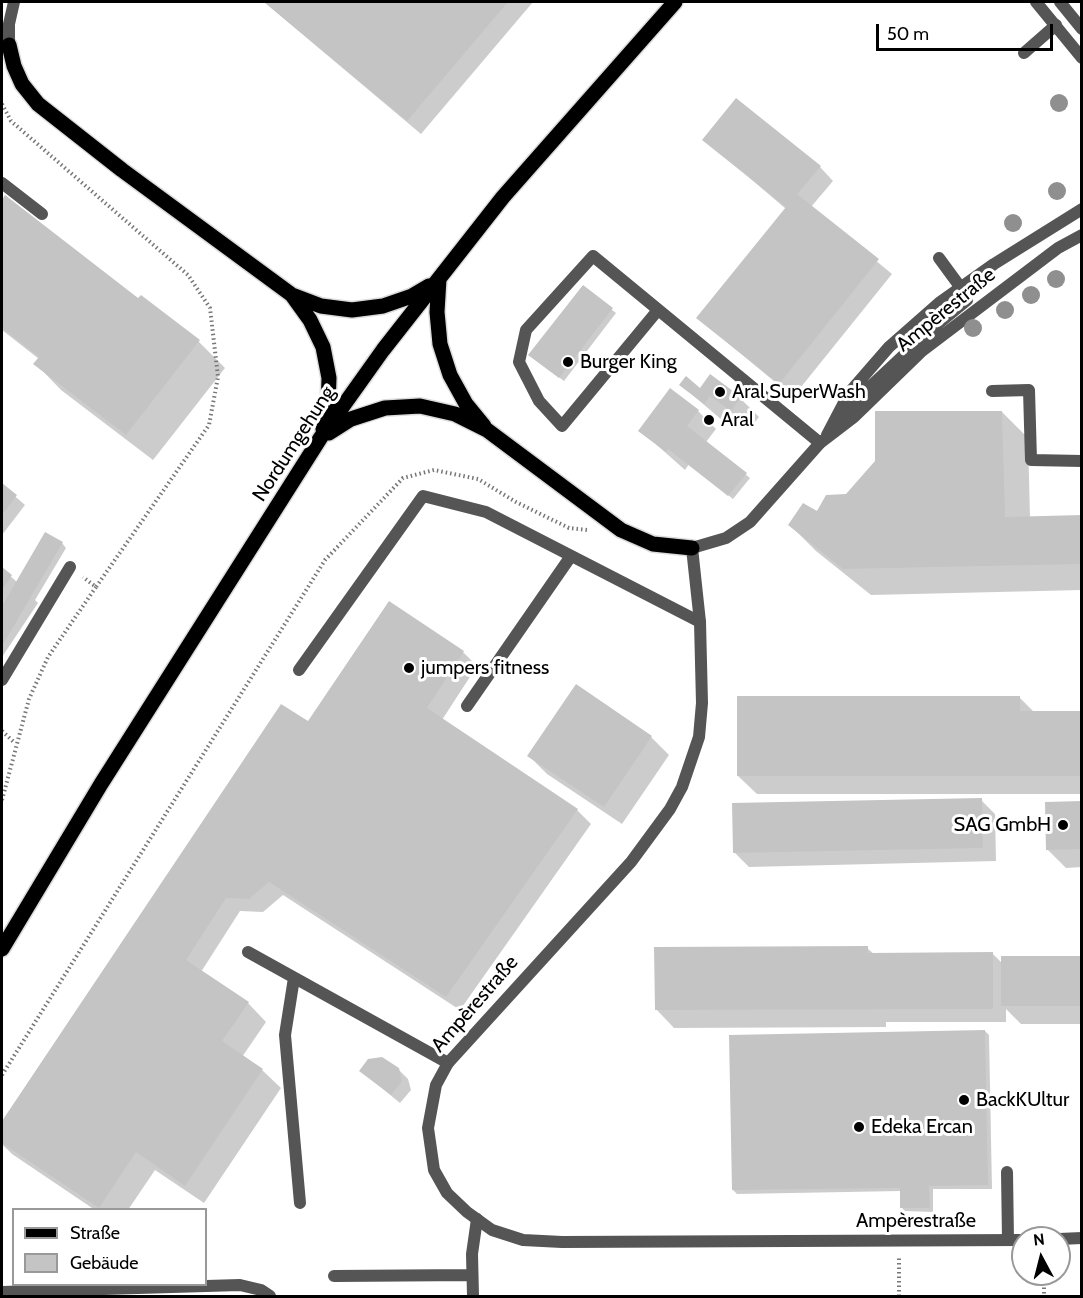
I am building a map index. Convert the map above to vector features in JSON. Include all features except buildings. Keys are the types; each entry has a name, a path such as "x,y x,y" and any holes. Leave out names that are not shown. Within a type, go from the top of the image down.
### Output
{"main road":[{"name":"Nordumgehung","path":"2,949 101,784 321,437 383,350 552,139 675,2"},
{"path":"5,45 22,84 38,104 122,170 292,296 310,320 323,347 329,378 328,408 321,437"},
{"path":"292,296 321,306 352,310 383,306 412,296 439,279"},
{"path":"439,279 436,312 441,344 450,375 466,404 487,430"},
{"path":"321,437 351,419 385,408 420,406 455,414 487,430 621,530 653,544 692,548"}],"street":[{"path":"5,45 14,2"},
{"path":"1036,2 1082,58"},
{"path":"1060,2 1082,29"},
{"path":"1024,53 1056,25"},
{"path":"2,183 42,214"},
{"name":"Ampèrestraße","path":"822,441 849,393 889,347 961,288 1082,209"},
{"name":"Ampèrestraße","path":"1011,1240 562,1242 524,1240 492,1230 447,1193 434,1170 428,1128 436,1085 448,1063 631,862 670,808 682,787 699,736 702,703 700,622 692,548 726,538 750,522 822,441 843,425 922,351 970,312 1058,248 1082,236"},
{"path":"657,310 562,426 539,401 519,362 526,330 592,256 822,441"},
{"path":"939,258 961,288"},
{"name":"Ampèrestraße","path":"843,425 854,402 934,327 967,300 961,288"},
{"path":"992,391 1029,390 1031,460 1082,461"},
{"path":"298,670 423,496 486,512 700,622"},
{"path":"467,706 571,556"},
{"path":"2,680 70,567"},
{"path":"248,952 448,1063"},
{"path":"294,978 285,1035 300,1203"},
{"path":"1007,1172 1008,1240"},
{"path":"473,1296 472,1254 477,1219"},
{"path":"334,1276 472,1275"},
{"path":"207,1286 240,1285 261,1290 270,1296"},
{"path":"2,1292 206,1286"}],"path":[{"path":"2,104 11,121 188,275 210,308 218,377 209,425 48,657 29,699 15,743 11,771 2,800"},
{"path":"2,1075 325,560 403,478 434,470 478,479 516,502 569,528 595,531 621,530"},
{"path":"70,567 96,587"},
{"path":"2,731 15,743"},
{"path":"899,1241 899,1296"}],"place":[{"name":"Burger King","path":"568,362"},
{"name":"Aral SuperWash","path":"720,392"},
{"name":"Aral","path":"709,420"},
{"name":"jumpers fitness","path":"409,668"},
{"name":"SAG GmbH","path":"1063,825"},
{"name":"BackKUltur","path":"964,1100"},
{"name":"Edeka Ercan","path":"859,1127"}]}
